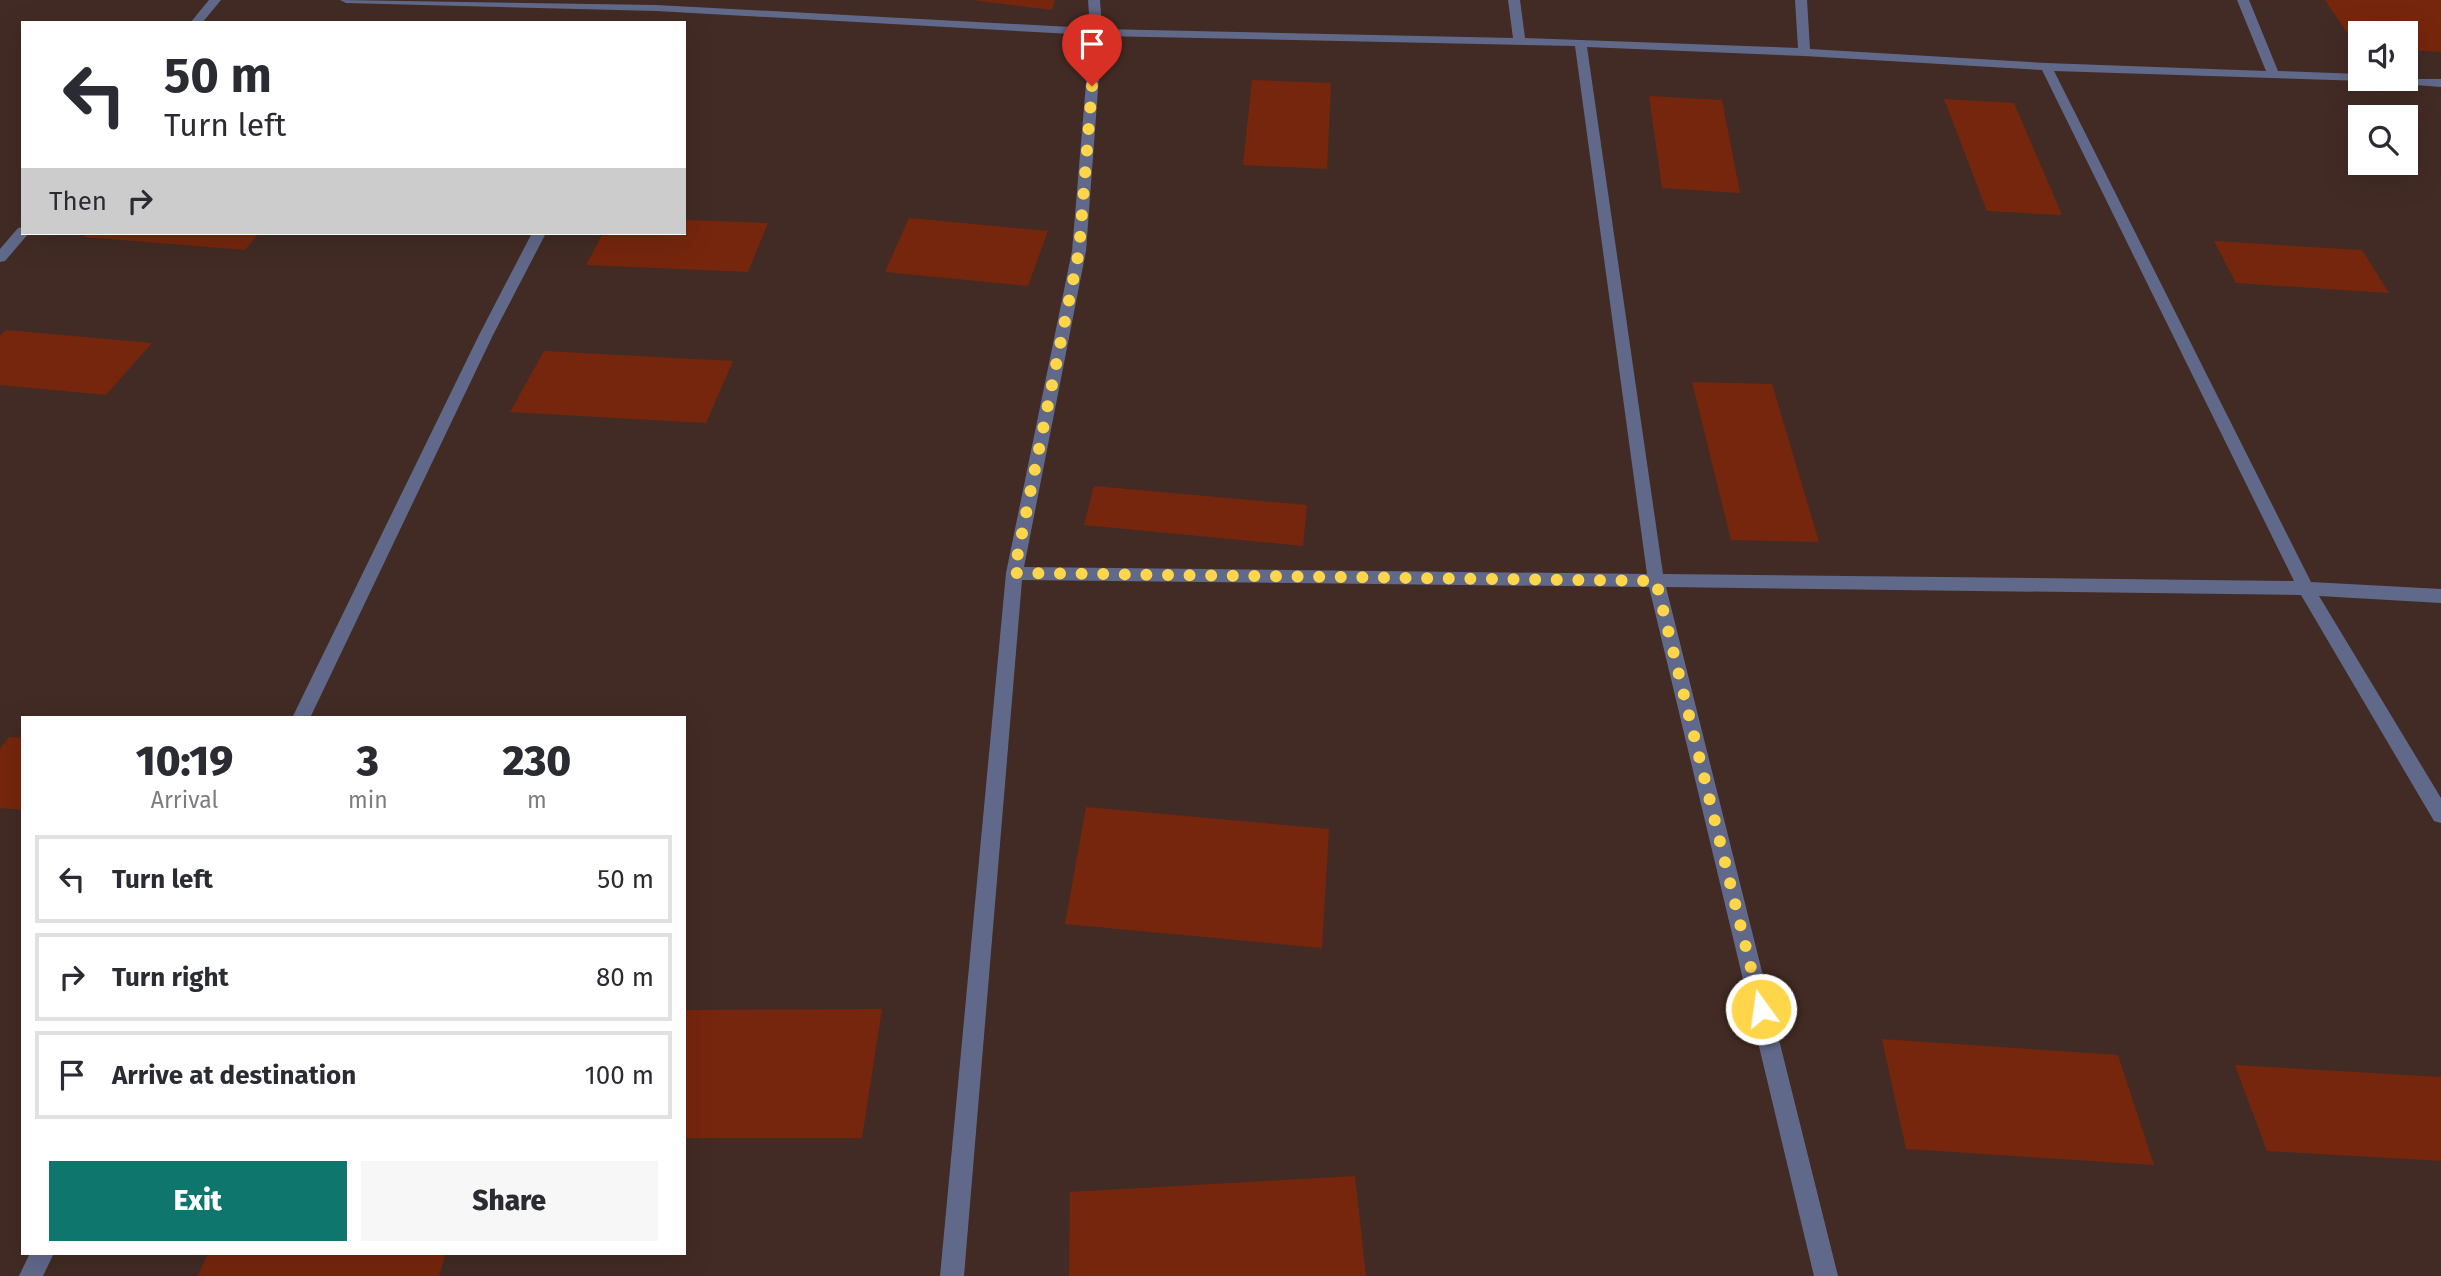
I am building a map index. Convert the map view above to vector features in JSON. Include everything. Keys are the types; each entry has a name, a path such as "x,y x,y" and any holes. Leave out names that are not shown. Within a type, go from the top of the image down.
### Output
{"street":[{"path":"198,21 215,0"},
{"path":"346,0 658,4 1096,32 1580,43 1804,52 2046,67 2348,77"},
{"path":"953,1276 1014,573 1079,251 1096,32 1094,0"},
{"path":"1514,0 1521,43"},
{"path":"1801,0 1804,52"},
{"path":"2243,0 2273,73"},
{"path":"649,21 658,4"},
{"path":"1580,43 1656,581 1826,1276"},
{"path":"2046,67 2306,588 2441,814"},
{"path":"2418,82 2441,83"},
{"path":"0,258 21,233"},
{"path":"302,716 486,335 538,235"},
{"path":"1014,573 2306,588 2441,596"},
{"path":"31,1276 41,1255"}],"building":[{"path":"972,0 1055,0 1052,10"},
{"path":"2325,0 2441,0 2441,52 2418,51 2418,21 2348,21 2348,34"},
{"path":"1252,80 1331,83 1327,169 1243,165"},
{"path":"1649,96 1722,100 1740,193 1662,188"},
{"path":"1944,99 2014,103 2062,215 1987,211"},
{"path":"909,218 1048,231 1028,286 885,272"},
{"path":"686,220 768,223 748,272 586,265 602,235 686,235"},
{"path":"86,235 257,235 245,250 84,237"},
{"path":"2214,241 2362,250 2389,293 2236,283"},
{"path":"6,330 152,343 106,395 0,385 0,336"},
{"path":"544,351 733,361 706,423 510,412"},
{"path":"1692,382 1772,384 1819,542 1731,540"},
{"path":"1094,486 1307,505 1303,546 1084,525"},
{"path":"9,737 21,738 21,810 0,808 0,749"},
{"path":"1086,807 1329,829 1322,948 1065,924"},
{"path":"882,1009 862,1138 686,1138 686,1010"},
{"path":"1882,1039 2118,1055 2154,1165 1906,1149"},
{"path":"2235,1065 2441,1077 2441,1161 2267,1151"},
{"path":"1355,1176 1366,1276 1069,1276 1070,1192"},
{"path":"207,1255 445,1255 439,1276 198,1276"}],"route":[{"path":"1092,86 1079,251 1014,573 1656,581 1761,1009"}]}
